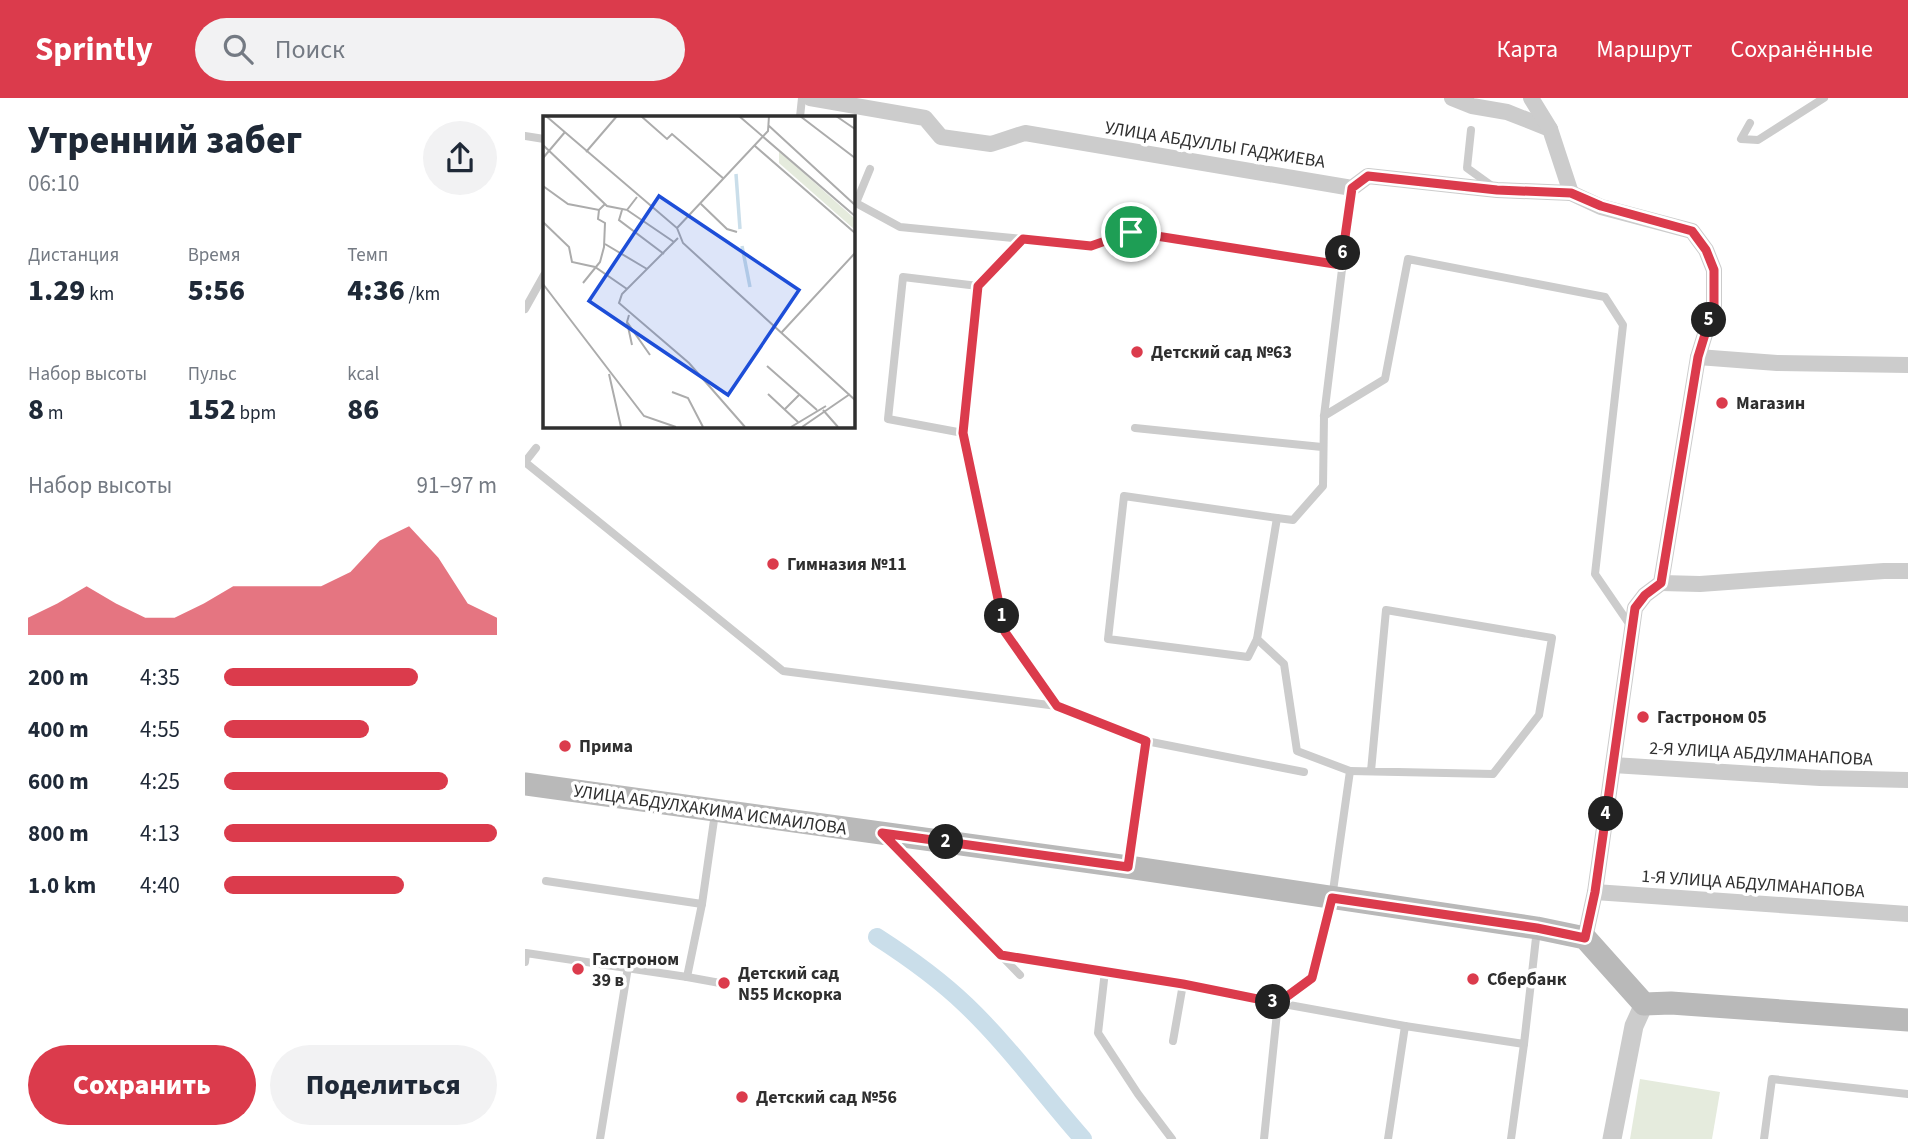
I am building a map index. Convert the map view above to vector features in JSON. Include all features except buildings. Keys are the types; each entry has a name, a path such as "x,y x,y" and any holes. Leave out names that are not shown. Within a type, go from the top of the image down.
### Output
{"main road":[{"name":"УЛИЦА АБДУЛХАКИМА ИСМАИЛОВА","path":"525,784 1128,867 1537,928 1585,938"},
{"path":"1585,938 1644,1004 1671,1003 1908,1020"}],"street":[{"name":"УЛИЦА АБДУЛЛЫ ГАДЖИЕВА","path":"810,98 925,118 941,137 991,144 1025,134 1352,188 1368,176 1497,190 1571,193 1601,206 1692,231 1706,250 1714,270 1714,305 1698,357 1661,583"},
{"path":"1452,98 1472,106 1507,113 1551,130"},
{"path":"1531,98 1551,130 1571,193"},
{"path":"1698,357 1777,363 1908,365"},
{"path":"1585,938 1595,892 1635,608 1645,595 1661,583 1700,584 1908,571"},
{"name":"2-Я УЛИЦА АБДУЛМАНАПОВА","path":"1613,765 1806,777 1908,780"},
{"name":"1-Я УЛИЦА АБДУЛМАНАПОВА","path":"1595,892 1908,914"},
{"path":"1612,1139 1634,1026 1644,1004"}],"lane":[{"path":"800,116 802,98"},
{"path":"1750,124 1741,139 1758,141 1824,98"},
{"path":"1471,131 1467,168 1497,190"},
{"path":"525,136 543,138"},
{"path":"870,169 854,203 901,227 1091,246 1131,232 1341,265"},
{"path":"1277,518 1257,639 1248,657 1108,639 1124,496 1293,520 1323,486 1324,416 1352,188"},
{"path":"1023,239 978,286 963,433 1005,632 1057,706"},
{"path":"1324,416 1385,379 1408,259 1605,297 1623,325 1595,574 1632,627"},
{"path":"525,309 543,277"},
{"path":"963,433 888,419 903,277 978,286"},
{"path":"1135,428 1322,447"},
{"path":"536,448 525,462 783,671 1057,706 1146,741 1304,772"},
{"path":"1257,639 1284,664 1297,751 1350,771 1493,774 1539,715 1552,638 1386,610 1371,771"},
{"path":"1128,867 1146,741"},
{"path":"1264,1139 1278,1003 1312,978 1332,898 1350,771"},
{"path":"687,977 702,904 716,811"},
{"path":"882,833 1020,975"},
{"path":"546,881 702,904"},
{"path":"1511,1139 1537,928"},
{"path":"1001,955 1183,984 1405,1026 1524,1044"},
{"path":"525,956 628,967 720,983"},
{"path":"600,1139 628,967"},
{"path":"1105,971 1098,1033 1172,1139"},
{"path":"1173,1041 1183,984"},
{"path":"1388,1139 1405,1026"},
{"path":"1764,1139 1773,1079 1908,1094"}],"shaded area":[{"path":"1640,1079 1720,1092 1712,1139 1630,1139"}],"waterway":[{"path":"877,937 923,969 966,1005 1012,1054 1083,1139"}],"place":[{"name":"Детский сад №63","path":"1137,352"},
{"name":"Магазин","path":"1722,403"},
{"name":"Гимназия №11","path":"773,564"},
{"name":"Гастроном 05","path":"1643,717"},
{"name":"Прима","path":"565,746"},
{"name":"Гастроном 39 в","path":"578,969"},
{"name":"Сбербанк","path":"1473,979"},
{"name":"Детский сад N55 Искорка","path":"724,983"},
{"name":"Детский сад №56","path":"742,1097"}],"route":[{"path":"1368,176 1497,190 1571,193 1601,206 1692,231 1706,250 1714,270 1714,305 1698,357 1661,583 1645,595 1635,608 1595,892 1585,938 1537,928 1332,898 1312,978 1278,1003 1183,984 1001,955 882,833 1128,867 1146,741 1057,706 1005,632 963,433 978,286 1023,239 1091,246 1131,232 1341,265 1352,188 1368,176"}]}
